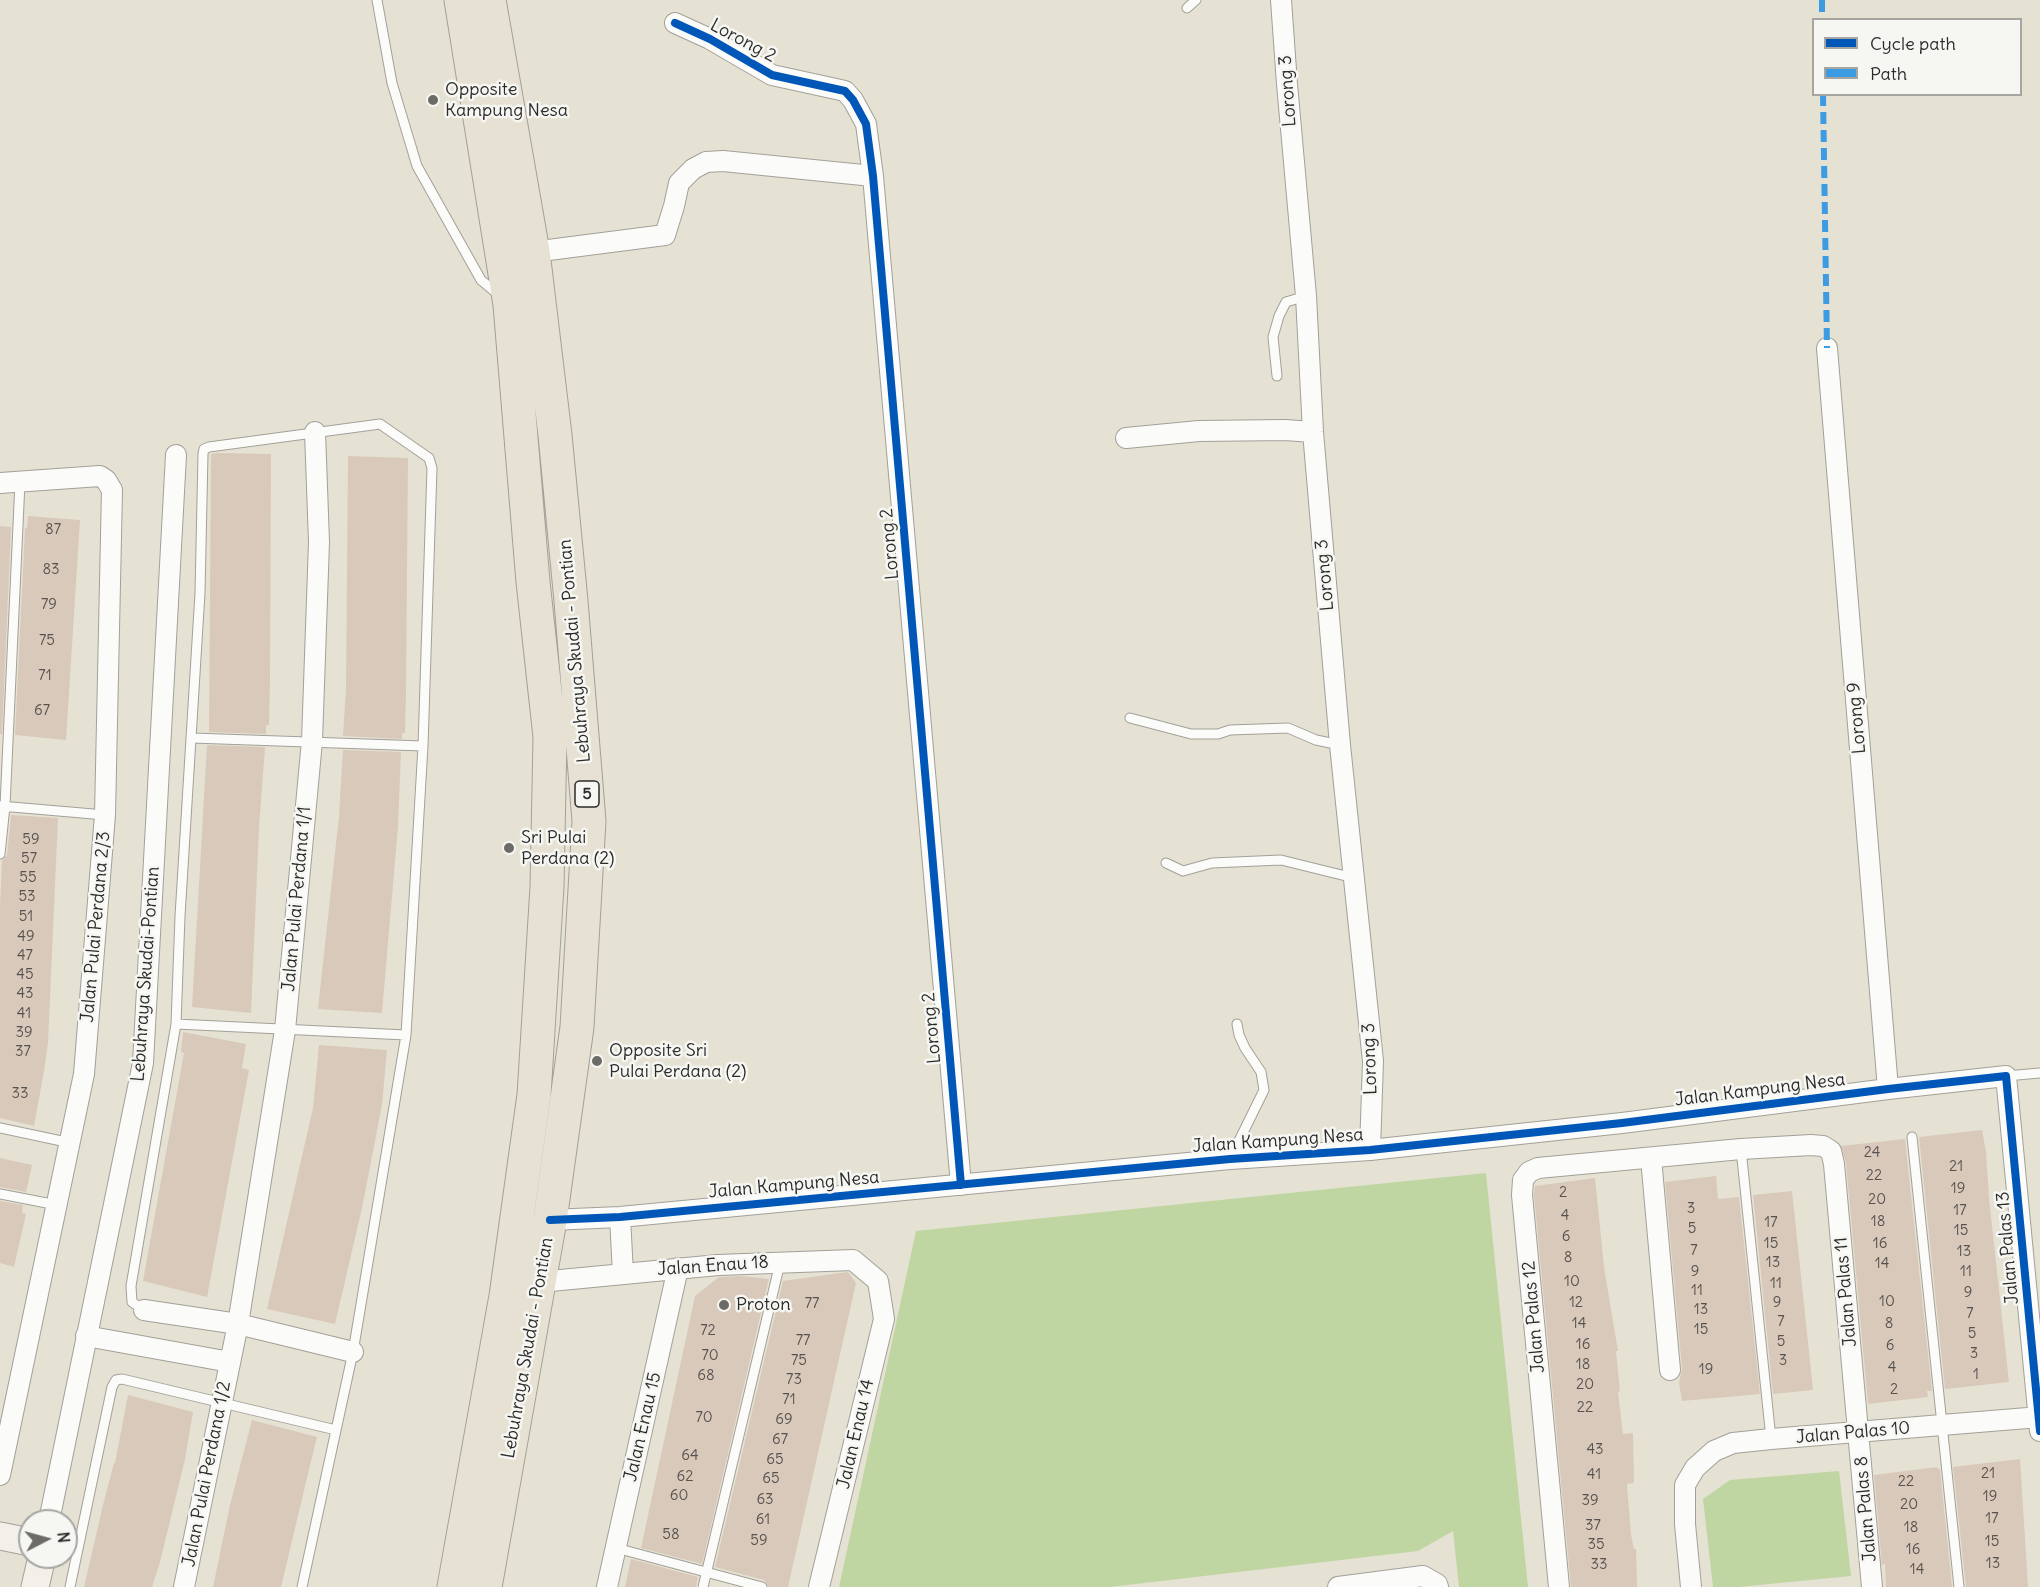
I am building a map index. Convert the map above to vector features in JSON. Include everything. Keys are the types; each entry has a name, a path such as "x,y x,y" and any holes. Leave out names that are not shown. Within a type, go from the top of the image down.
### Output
{"highway":[{"name":"Lebuhraya Skudai - Pontian","path":"454,1587 506,1296 534,1095 547,887 550,737 533,582 510,304 461,0"},
{"name":"Lebuhraya Skudai - Pontian","path":"485,1587 540,1282 577,1027 589,821 567,554 533,252 489,0"}],"street":[{"name":"Lorong 3","path":"1281,0 1306,296 1313,432 1340,746 1373,1061 1370,1150"},
{"name":"Lorong 2","path":"675,23 710,39 772,75 845,91 853,100 866,124 873,176 961,1185"},
{"path":"533,252 665,235 679,183 693,169 706,162 723,161 873,176"},
{"name":"Lorong 9","path":"1827,348 1888,1089"},
{"path":"1126,438 1199,431 1313,432"},
{"name":"Jalan Pulai Perdana 1/1","path":"230,1362 285,1030 312,741 319,542 315,432"},
{"name":"Lebuhraya Skudai-Pontian","path":"51,1509 143,1063 176,455"},
{"name":"Jalan Pulai Perdana 2/3","path":"0,483 100,476 106,480 112,490 105,815 84,1074 0,1475"},
{"name":"Jalan Kampung Nesa","path":"550,1220 620,1217 1230,1159 1370,1150 1622,1123 1888,1089 2006,1077"},
{"name":"Jalan Palas 13","path":"2006,1077 2040,1422"},
{"name":"Jalan Palas 12","path":"1558,1587 1522,1195 1523,1180 1529,1172 1538,1168 1741,1149 1810,1145 1823,1146 1831,1151"},
{"name":"Jalan Palas 11","path":"1831,1151 1860,1432"},
{"path":"1651,1158 1670,1370"},
{"path":"620,1217 623,1274"},
{"name":"Jalan Enau 18","path":"540,1282 678,1268 780,1261 853,1260 878,1281"},
{"name":"Jalan Enau 15","path":"607,1587 678,1268"},
{"name":"Jalan Enau 14","path":"819,1587 884,1319 878,1281"},
{"path":"144,1310 238,1324 353,1352"},
{"path":"86,1336 230,1362"},
{"name":"Jalan Pulai Perdana 1/2","path":"184,1587 230,1362"},
{"name":"Jalan Palas 10","path":"1691,1587 1685,1524 1685,1485 1695,1468 1714,1451 1733,1443 1771,1439 1941,1425 2040,1422"},
{"name":"Jalan Palas 8","path":"1860,1432 1872,1587"},
{"path":"0,1536 18,1540"},
{"path":"35,1587 39,1569"},
{"path":"1338,1587 1423,1576 1437,1584 1438,1587"}],"lane":[{"path":"377,0 392,83 417,166 481,280 510,304"},
{"path":"1187,8 1196,0"},
{"path":"1277,376 1273,337 1279,316 1286,302 1306,296"},
{"path":"144,1310 132,1302 131,1286 176,1024 180,916 200,593 202,454 204,449 380,424 429,458 432,468 423,746 406,1035 353,1352 302,1587"},
{"path":"0,854 20,482"},
{"path":"1130,718 1191,734 1288,728 1316,740 1340,746"},
{"path":"192,738 423,746"},
{"path":"2,806 105,815"},
{"path":"1166,863 1183,871 1212,863 1281,860 1354,878"},
{"path":"176,1024 406,1035"},
{"path":"1230,1159 1264,1090 1261,1072 1245,1048 1237,1024"},
{"path":"2006,1077 2040,1073"},
{"path":"0,1128 71,1143"},
{"path":"1912,1137 1959,1587"},
{"path":"1741,1149 1771,1439"},
{"path":"0,1194 57,1205"},
{"path":"702,1587 780,1261"},
{"path":"70,1587 112,1387 116,1380 122,1379 336,1430"},
{"path":"616,1548 762,1587"}],"green space":[{"path":"1486,1173 1528,1587 1459,1587 1453,1531 1418,1551 1110,1587 839,1587 916,1231"},
{"path":"1839,1471 1851,1576 1739,1587 1713,1587 1703,1499 1730,1480"}],"building":[{"path":"211,454 271,454 270,680 269,725 266,725 266,734 209,732"},
{"path":"348,456 408,458 406,692 405,733 402,733 402,739 343,736 346,688"},
{"path":"28,516 80,520 66,740 15,735 25,528 27,528"},
{"path":"0,526 11,527 2,734 0,734"},
{"path":"207,745 265,747 251,1013 192,1007"},
{"path":"343,750 401,752 398,826 382,1013 318,1009 339,816"},
{"path":"11,815 58,818 48,1043 34,1126 0,1118 0,907 2,860 7,855"},
{"path":"183,1032 246,1044 242,1068 249,1070 207,1297 143,1281 184,1053 181,1052"},
{"path":"319,1045 387,1050 382,1105 362,1208 335,1324 267,1309 313,1108"},
{"path":"1982,1130 2009,1382 1945,1389 1919,1137"},
{"path":"1905,1139 1932,1391 1927,1391 1928,1397 1868,1404 1846,1163 1841,1146"},
{"path":"0,1158 32,1165 26,1192 0,1187"},
{"path":"1716,1176 1718,1199 1739,1197 1760,1394 1682,1401 1679,1383 1682,1369 1665,1182"},
{"path":"1595,1178 1604,1267 1618,1351 1616,1351 1620,1391 1618,1392 1623,1434 1633,1433 1634,1483 1627,1484 1631,1535 1634,1549 1636,1549 1637,1587 1571,1587 1534,1195 1535,1186"},
{"path":"1792,1191 1813,1390 1773,1394 1753,1195"},
{"path":"0,1201 23,1205 22,1213 26,1214 14,1267 0,1263"},
{"path":"848,1272 856,1283 788,1587 769,1587 764,1580 715,1567 783,1281"},
{"path":"742,1276 769,1279 702,1564 641,1548 695,1296 719,1277"},
{"path":"128,1395 193,1412 185,1459 152,1587 84,1587 115,1463"},
{"path":"252,1420 317,1437 281,1587 213,1587 230,1505"},
{"path":"2020,1459 2028,1587 1966,1587 1953,1467"},
{"path":"1937,1467 1940,1469 1952,1587 1886,1587 1874,1475"},
{"path":"631,1559 698,1577 696,1587 625,1587"}],"marked path":[{"path":"1822,0 1822,18"},
{"path":"1823,96 1827,348"}],"cycle path":[{"path":"675,23 710,39 772,75 845,91 853,100 866,124 873,176 961,1185"},
{"path":"550,1220 620,1217 1230,1159 1370,1150 1622,1123 2006,1076 2040,1431"}],"place":[{"name":"Opposite Kampung Nesa","path":"433,100"},
{"name":"Sri Pulai Perdana (2)","path":"509,848"},
{"name":"Opposite Sri Pulai Perdana (2)","path":"597,1061"},
{"name":"Proton","path":"724,1305"}]}
